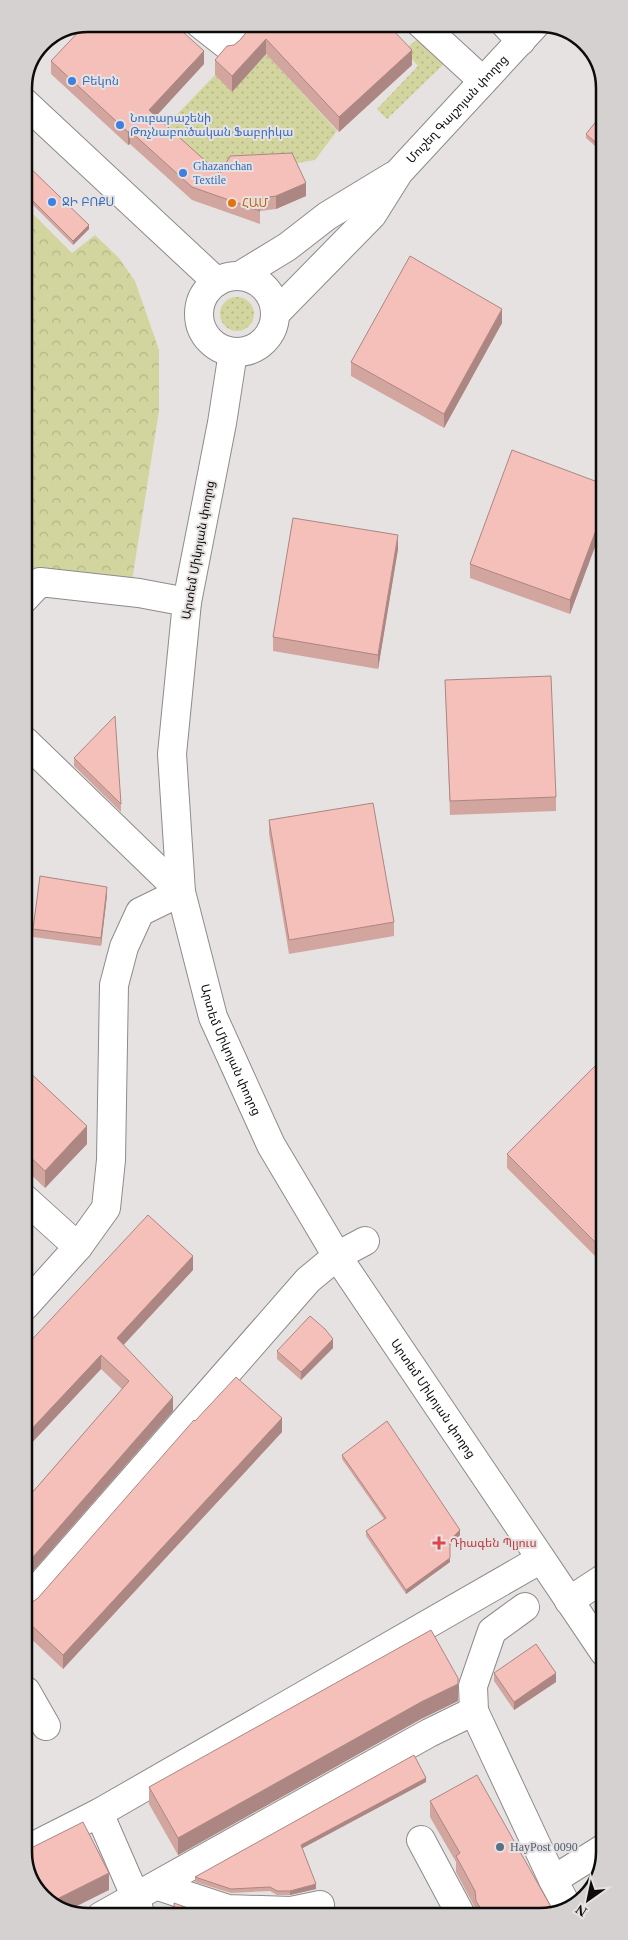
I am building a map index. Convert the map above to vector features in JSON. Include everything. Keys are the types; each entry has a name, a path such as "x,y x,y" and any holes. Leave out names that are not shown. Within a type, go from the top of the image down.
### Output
{"main road":[{"path":"211,32 228,46 239,32"},
{"path":"430,33 483,81"},
{"name":"Մուշեղ Գալշոյան փողոց","path":"275,314 372,214 399,172 483,81 519,33"},
{"path":"32,114 229,278 258,283 267,292 273,302 275,314 267,337 258,345 246,350 233,352 212,342 204,332 199,320 199,306 207,292 229,278"},
{"name":"Մուշեղ Գալշոյան փողոց","path":"229,278 287,247 326,216 399,172"},
{"name":"Արտեմ Միկոյան փողոց","path":"233,352 222,423 187,602 172,754 181,892 213,1017 271,1145 336,1256 596,1640"},
{"path":"32,583 138,593 187,602"},
{"path":"32,748 181,892 140,912 124,946 114,985 111,1160 106,1208 78,1247 32,1298"},
{"path":"32,1205 78,1247"},
{"path":"32,1595 308,1280 336,1256 365,1241"},
{"path":"32,1847 98,1813 542,1559"},
{"path":"569,1601 596,1583"},
{"path":"525,1607 492,1631 473,1686 474,1711 563,1899"},
{"path":"32,1702 46,1726"},
{"path":"125,1907 144,1900 429,1733 474,1711"},
{"path":"98,1813 144,1900"},
{"path":"421,1840 458,1908"},
{"path":"553,1880 596,1853"},
{"path":"144,1900 221,1907"},
{"path":"308,1907 320,1905"}],"green space":[{"path":"421,36 447,61 387,119 377,109 418,66 404,50"},
{"path":"266,54 337,131 315,160 292,164 208,165 165,127 215,75 232,91"},
{"path":"32,213 72,253 95,235 119,258 135,281 159,350 159,411 131,587 32,567"},
{"path":"237,297 244,298 249,302 253,307 253,321 249,326 244,330 237,331 230,330 225,326 221,321 220,314 221,307 225,302 230,298"}],"building":[{"path":"89,32 183,32 204,51 149,110 220,174 230,156 292,153 306,183 276,196 248,200 260,211 192,187 130,131 128,132 51,61 78,34"},
{"path":"246,32 395,33 412,50 339,117 266,39 232,76 215,60 227,46 234,45"},
{"path":"596,122 596,143 586,134"},
{"path":"32,170 89,225 73,241 32,200"},
{"path":"410,256 502,309 444,414 351,362"},
{"path":"512,450 596,481 596,530 570,600 470,564"},
{"path":"293,518 398,535 378,655 273,637"},
{"path":"551,676 556,797 450,801 445,680"},
{"path":"115,716 121,804 74,758"},
{"path":"373,803 394,922 289,940 269,820"},
{"path":"40,876 107,887 101,938 33,929"},
{"path":"596,1065 596,1243 507,1154"},
{"path":"32,1075 87,1126 45,1171 32,1159"},
{"path":"148,1215 193,1256 117,1338 173,1397 32,1558 32,1493 129,1381 101,1355 32,1429 32,1339"},
{"path":"310,1316 333,1339 301,1372 277,1351"},
{"path":"236,1377 282,1418 63,1655 32,1626 32,1602 38,1598"},
{"path":"387,1421 460,1530 450,1540 450,1558 406,1590 366,1531 386,1518 342,1455"},
{"path":"431,1630 458,1678 458,1684 421,1702 178,1838 149,1787"},
{"path":"536,1644 556,1673 514,1702 494,1673"},
{"path":"414,1755 426,1778 301,1845 316,1884 290,1891 277,1891 270,1887 231,1889 195,1877"},
{"path":"477,1775 551,1906 480,1908 476,1901 475,1891 456,1856 460,1853 430,1801"},
{"path":"83,1822 109,1873 58,1898 46,1888 37,1873 34,1866 33,1847"},
{"path":"174,1903 186,1907 174,1907"}],"place":[{"name":"Բեկոն","path":"72,81"},
{"name":"Նուբարաշենի Թռչնաբուծական Ֆաբրիկա","path":"120,125"},
{"name":"Ghazanchan Textile","path":"183,173"},
{"name":"ՋԻ ԲՈՔՍ","path":"52,202"},
{"name":"ՀԱՄ","path":"232,203"},
{"name":"Դիագեն Պլյուս","path":"439,1543"},
{"name":"HayPost 0090","path":"500,1847"}]}
